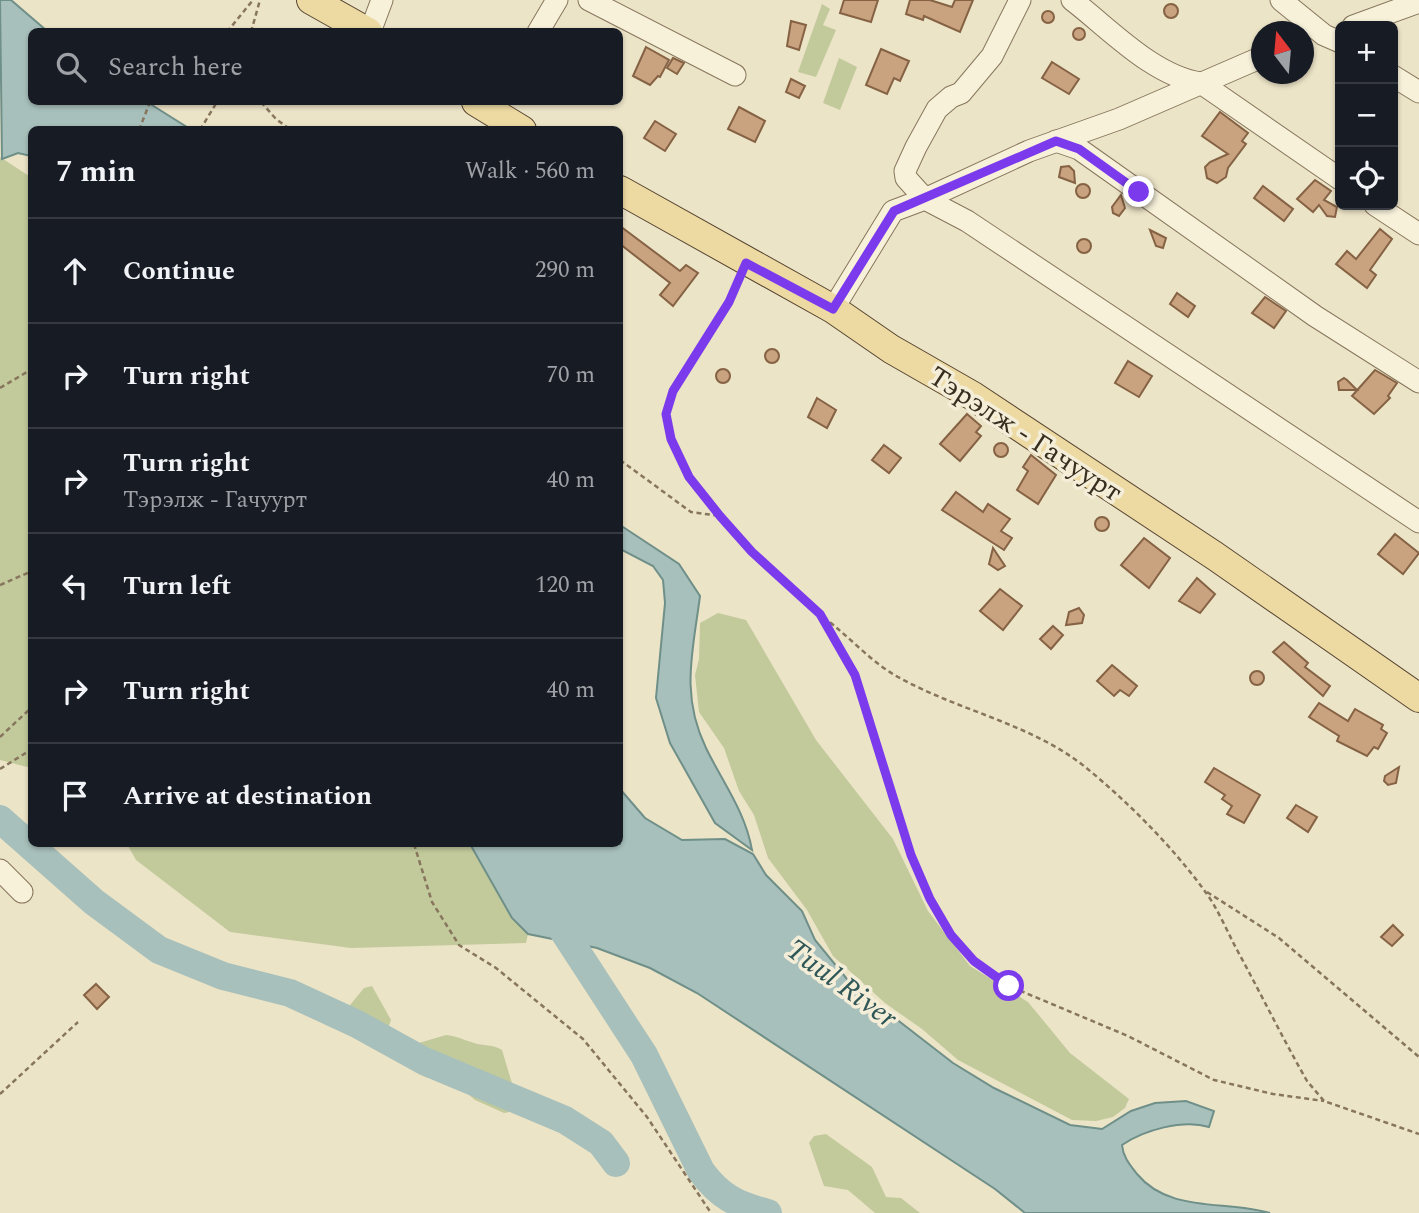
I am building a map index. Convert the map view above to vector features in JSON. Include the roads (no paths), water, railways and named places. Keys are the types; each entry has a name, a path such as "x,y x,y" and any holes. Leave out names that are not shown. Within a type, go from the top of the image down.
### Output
{"main road":[{"path":"311,0 362,28"},
{"path":"488,105 517,126"},
{"name":"Тэрэлж - Гачуурт","path":"623,192 685,225 746,263 833,309 891,349 972,396 1419,698"}],"street":[{"path":"371,28 382,0"},
{"path":"540,28 557,0"},
{"path":"589,0 735,75"},
{"path":"1020,0 992,57 961,93 951,97 937,109 905,171 906,178 925,199 967,221 1419,522"},
{"path":"1072,0 1141,54 1184,80 1201,83 1335,176"},
{"path":"1281,0 1327,37"},
{"path":"1367,21 1419,2"},
{"path":"833,309 894,211 1029,150 1119,119 1251,62"},
{"path":"1398,79 1419,92"},
{"path":"1056,141 1079,149 1306,310 1419,382"},
{"path":"1383,210 1419,234"},
{"path":"0,870 23,892"}],"water":[{"path":"0,0 11,0 44,28 28,28 28,105 152,105 185,126 28,126 28,155 18,153 2,159"},
{"path":"623,527 679,564 700,596 692,654 693,709 706,748 733,798 752,850 715,823 670,743 656,698 665,603 663,580 653,566 623,551"},
{"name":"Tuul River","path":"623,792 645,818 682,840 725,839 753,854 766,875 802,911 815,940 851,984 953,1063 994,1088 1070,1125 1102,1129 1131,1111 1155,1103 1186,1101 1214,1111 1209,1127 1188,1124 1164,1127 1122,1145 1127,1161 1150,1186 1165,1195 1198,1203 1270,1213 1025,1213 995,1189 697,993 650,968 597,948 528,934 512,918 472,847 623,847"}],"waterway":[{"path":"0,819 28,844"},
{"path":"32,847 94,902 159,950 223,976 290,993 357,1024 424,1061 565,1120 601,1143 616,1163"},
{"path":"551,912 644,1055 701,1171 722,1194 747,1207 768,1213"}]}
